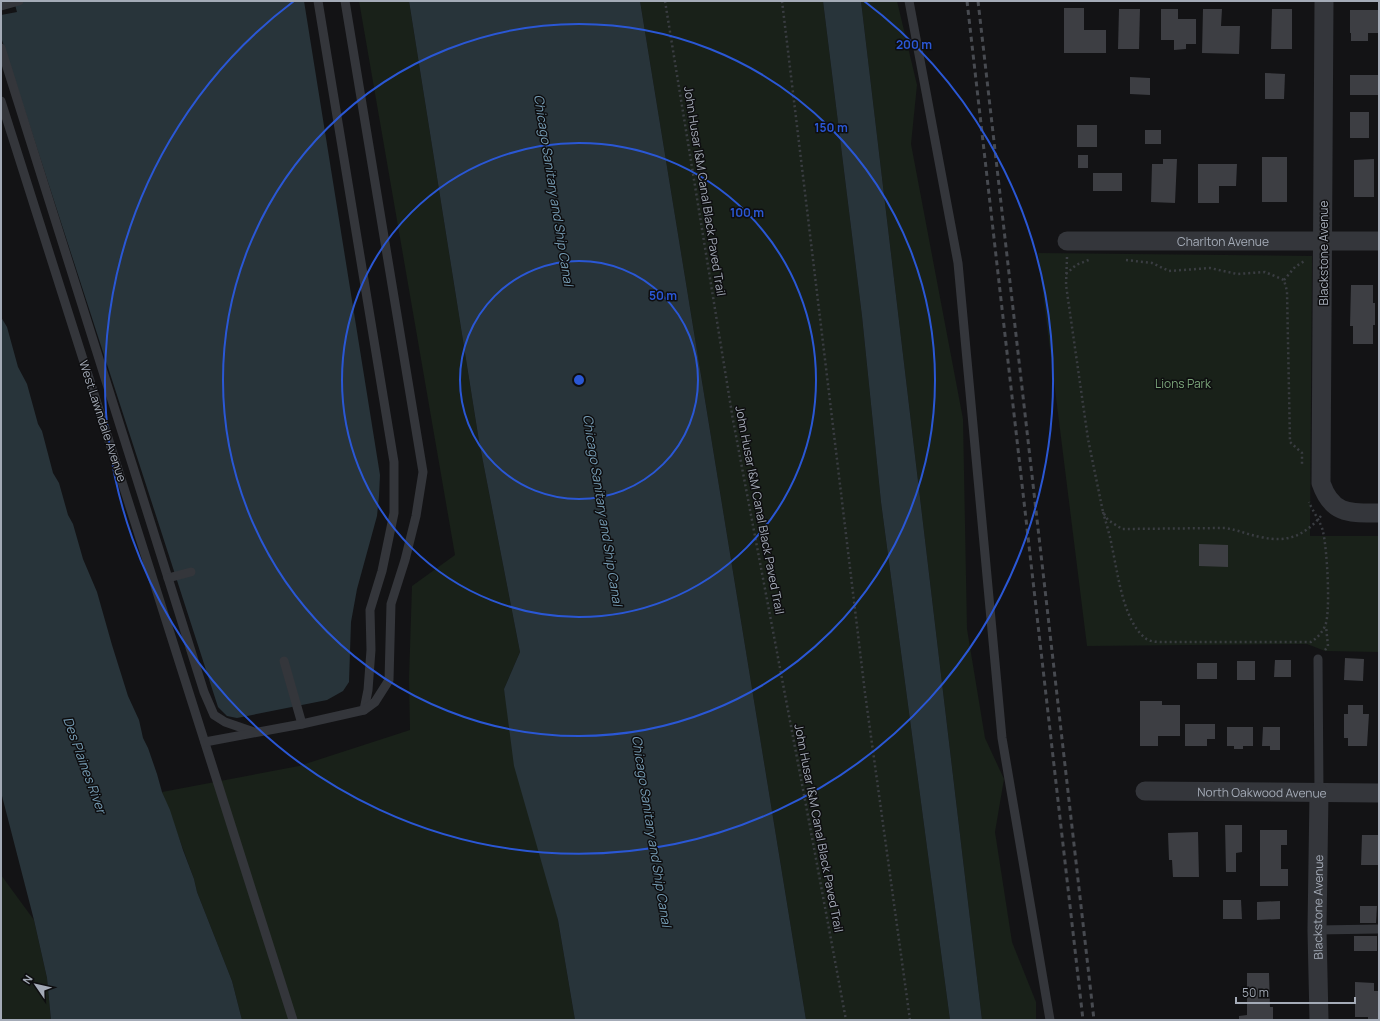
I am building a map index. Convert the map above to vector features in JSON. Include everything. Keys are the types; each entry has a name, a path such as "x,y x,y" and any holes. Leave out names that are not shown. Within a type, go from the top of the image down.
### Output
{"street":[{"name":"Blackstone Avenue","path":"1324,1 1321,483 1325,494 1331,503"},
{"name":"Charlton Avenue","path":"1068,240 1323,247 1379,241"},
{"path":"1331,503 1339,510 1349,512 1379,513"},
{"name":"North Oakwood Avenue","path":"1145,791 1379,793"},
{"name":"Blackstone Avenue","path":"1319,793 1317,930 1319,1020"}],"lane":[{"path":"1,6 19,1"},
{"path":"318,1 394,462 394,513 382,571 370,610 371,650 368,690 364,710"},
{"path":"205,742 302,724 364,710 375,702 389,680 391,604 405,560 416,516 423,472 344,1"},
{"path":"909,1 958,263 1002,738 1050,1020"},
{"path":"1,48 204,692 214,715 225,722 256,732"},
{"name":"West Lawndale Avenue","path":"1,101 293,1020"},
{"path":"168,578 191,572"},
{"path":"1318,659 1319,793"},
{"path":"284,660 302,724"},
{"path":"1317,930 1379,930"}],"path":[{"name":"John Husar I&M Canal Black Paved Trail","path":"665,1 733,420 846,1020"},
{"path":"782,1 865,692 910,1020"},
{"path":"1068,240 1066,285 1088,439 1121,589 1133,623 1146,638 1154,642 1311,642 1322,632 1326,625"},
{"path":"1284,280 1295,267 1323,247"},
{"path":"1066,274 1076,265 1093,258"},
{"path":"1123,259 1152,263 1169,271 1210,268 1237,274 1265,272 1284,280"},
{"path":"1284,280 1287,290 1290,442 1302,453 1302,467"},
{"path":"1308,500 1323,530 1325,546 1328,615 1326,625 1328,646 1318,659"},
{"path":"1103,512 1108,520 1122,528 1225,528 1270,539 1287,539 1297,536 1318,520 1331,503"}],"green space":[{"path":"359,1 409,1 479,441 520,652 504,689 558,920 575,1020 242,1020 232,981 197,892 194,879 162,792 299,766 410,730 409,679 412,586 455,555"},
{"path":"640,1 823,1 862,316 881,502 950,1020 806,1020"},
{"path":"861,1 897,1 917,85 911,144 963,419 967,629 985,738 1004,779 995,832 1012,942 1036,1002 1036,1020 982,1020"},
{"name":"Lions Park","path":"1038,253 1312,256 1310,536 1379,536 1379,652 1325,651 1307,644 1087,646"},
{"path":"1,875 34,920 47,978 51,1020 1,1020"}],"water":[{"path":"14,1 304,1 380,475 377,516 357,589 351,622 349,682 343,691 327,700 237,718 227,716 218,707 1,37 1,15 17,12"},
{"name":"Chicago Sanitary and Ship Canal","path":"409,1 640,1 806,1020 575,1020 558,920 514,766 504,689 520,652 479,441"},
{"path":"823,1 861,1 982,1020 950,1020 881,502 862,316"},
{"name":"Des Plaines River","path":"1,317 7,327 18,367 27,384 38,424 42,431 53,473 59,483 83,559 97,592 128,696 139,720 143,738 170,810 194,879 197,892 232,981 242,1020 51,1020 47,978 34,920 1,792"}],"building":[{"path":"1064,8 1084,8 1084,30 1106,30 1106,53 1064,53"},
{"path":"1119,9 1140,9 1139,49 1118,49"},
{"path":"1161,9 1178,9 1178,19 1196,19 1196,44 1186,44 1186,49 1174,50 1174,40 1161,40"},
{"path":"1203,9 1222,9 1221,26 1240,26 1239,54 1202,53"},
{"path":"1272,9 1292,9 1292,49 1271,49"},
{"path":"1350,10 1379,10 1379,33 1368,33 1368,41 1351,41"},
{"path":"1265,73 1285,74 1284,99 1265,99"},
{"path":"1350,75 1379,75 1379,95 1350,95"},
{"path":"1130,77 1150,78 1150,95 1130,94"},
{"path":"1350,112 1369,112 1369,138 1350,138"},
{"path":"1077,125 1097,125 1097,147 1077,147"},
{"path":"1145,130 1161,130 1161,144 1145,144"},
{"path":"1078,155 1088,155 1088,168 1078,168"},
{"path":"1262,157 1287,157 1287,202 1262,202"},
{"path":"1163,159 1177,159 1175,203 1151,202 1152,164 1163,164"},
{"path":"1374,159 1374,197 1354,197 1354,160"},
{"path":"1198,164 1237,164 1236,186 1219,186 1219,203 1198,203"},
{"path":"1093,173 1122,173 1122,191 1093,191"},
{"path":"1351,285 1373,285 1375,325 1373,325 1373,344 1353,344 1353,326 1350,326"},
{"path":"1199,544 1228,545 1228,567 1199,566"},
{"path":"1345,658 1364,659 1363,681 1344,680"},
{"path":"1275,660 1291,660 1291,677 1274,677"},
{"path":"1237,661 1255,661 1255,680 1237,680"},
{"path":"1197,663 1217,663 1217,679 1197,679"},
{"path":"1140,701 1162,701 1162,705 1180,705 1180,736 1158,736 1158,746 1140,746"},
{"path":"1348,705 1363,705 1363,714 1369,714 1367,746 1348,746 1348,738 1344,738 1344,714 1348,714"},
{"path":"1185,724 1215,724 1215,739 1207,739 1207,746 1185,746"},
{"path":"1227,727 1253,727 1253,746 1243,746 1243,749 1234,749 1234,746 1227,746"},
{"path":"1263,727 1280,727 1280,750 1270,750 1270,746 1262,746"},
{"path":"1225,825 1242,825 1242,852 1236,853 1236,872 1226,872"},
{"path":"1260,830 1287,830 1287,845 1281,845 1281,869 1288,869 1288,886 1260,886"},
{"path":"1198,832 1199,877 1173,877 1172,860 1169,860 1168,833"},
{"path":"1362,835 1379,835 1379,865 1361,865"},
{"path":"1223,900 1241,900 1242,919 1223,919"},
{"path":"1280,901 1280,919 1257,920 1257,902"},
{"path":"1360,906 1377,906 1376,923 1360,923"},
{"path":"1354,936 1377,936 1377,951 1354,951"},
{"path":"1247,973 1269,973 1270,1007 1273,1007 1273,1020 1239,1020 1239,1016 1247,1015"},
{"path":"1355,982 1374,983 1374,991 1379,991 1379,1020 1371,1020 1368,1019 1368,1017 1355,1017"}],"railway":[{"path":"967,1 1083,1020"},
{"path":"978,1 1094,1020"}]}
